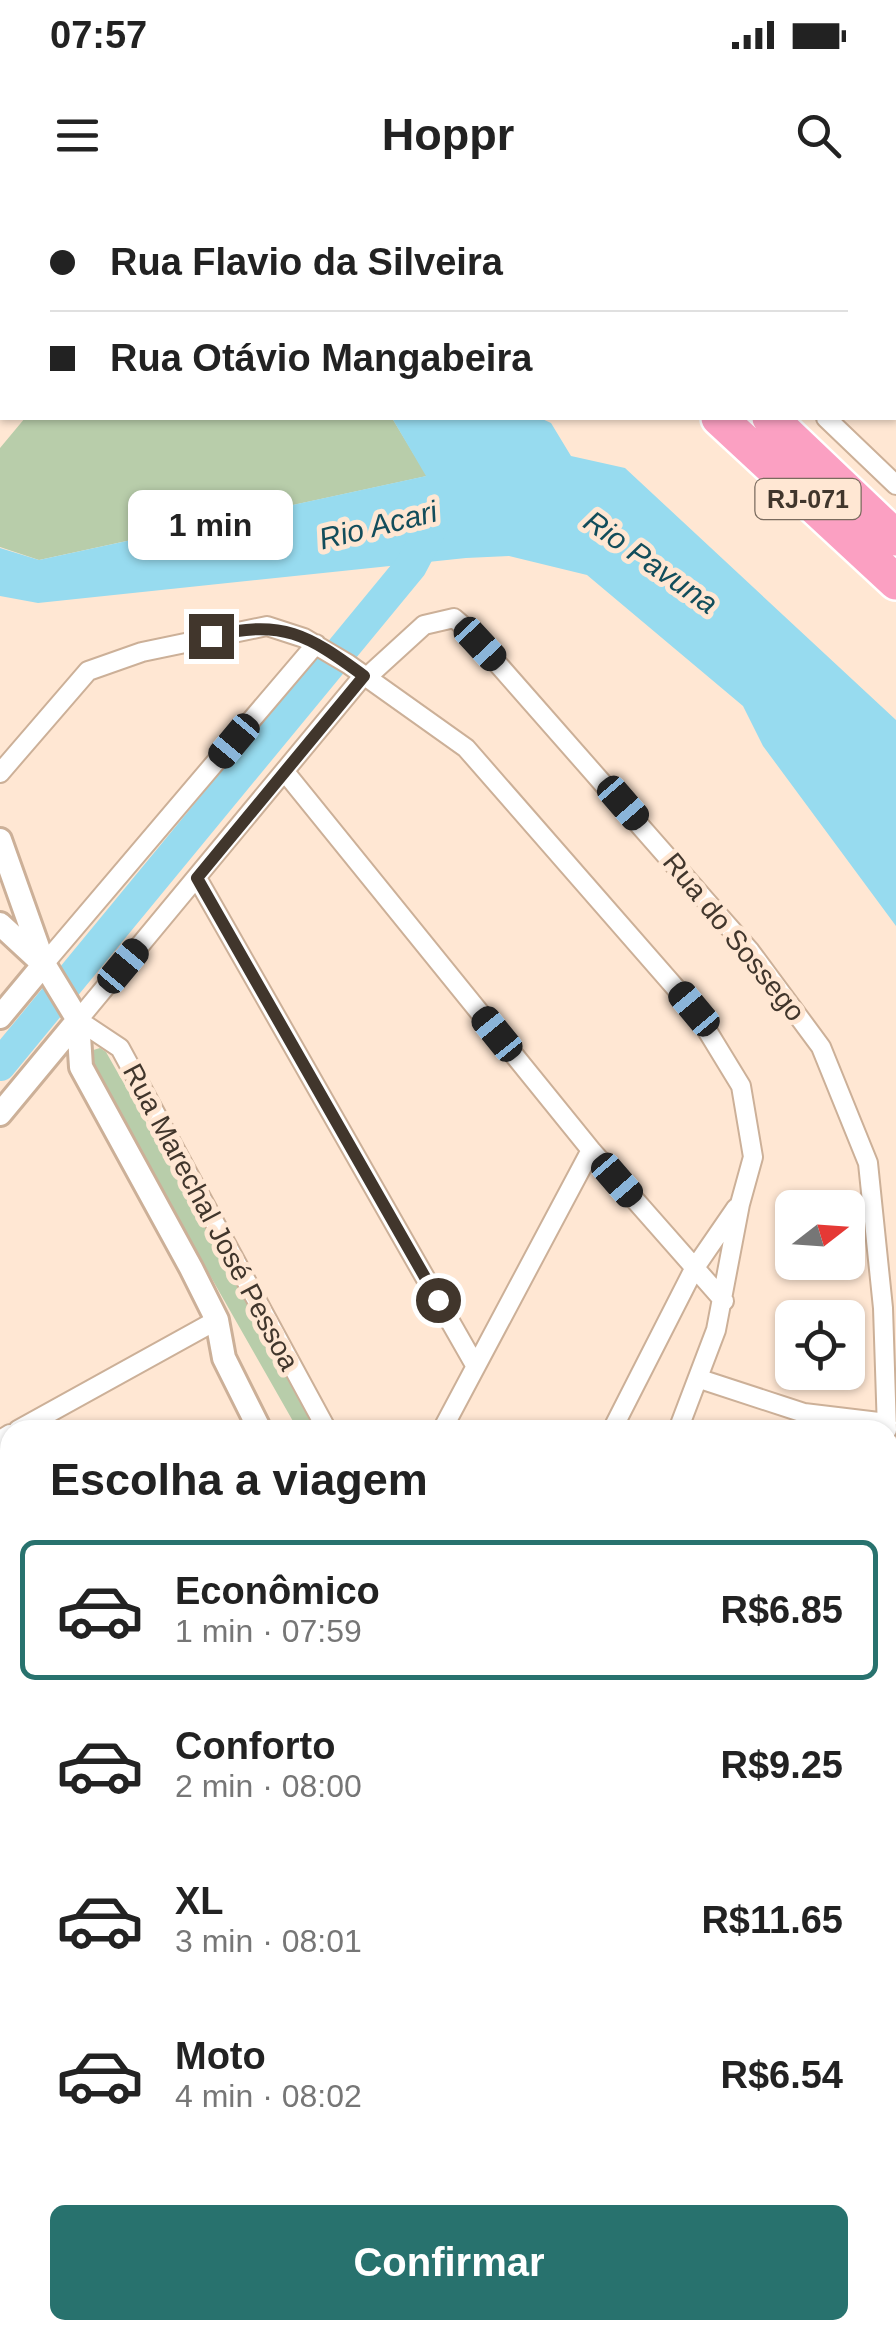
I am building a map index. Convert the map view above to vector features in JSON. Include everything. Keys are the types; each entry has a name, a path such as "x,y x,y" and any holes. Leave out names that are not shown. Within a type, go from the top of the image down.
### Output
{"highway":[{"name":"RJ-071","path":"721,420 896,582"},
{"name":"RJ-071","path":"772,420 896,538"}],"street":[{"path":"837,422 896,484"},
{"name":"Rua do Sossego","path":"366,676 424,624 454,618 750,951 821,1047 868,1163 883,1308 887,1420"},
{"path":"0,773 79,680 103,664 246,627 286,630 321,647 443,730 488,769 694,1009 742,1086 753,1158 740,1204 724,1301 700,1379 682,1420"},
{"path":"0,1017 49,972 321,647"},
{"path":"0,1114 74,1013 197,878 366,676"},
{"path":"284,772 592,1150 724,1301"},
{"name":"Rua Marechal José Pessoa","path":"0,840 49,972 74,1013 120,1048 322,1420"},
{"path":"197,878 475,1365"},
{"name":"Rua Marechal José Pessoa","path":"0,924 49,972"},
{"name":"Rua Marechal José Pessoa","path":"74,1013 81,1066 217,1320 224,1358 255,1420"},
{"path":"447,1420 592,1150"},
{"path":"617,1420 694,1269 740,1204"},
{"path":"36,1420 217,1320"},
{"path":"700,1379 804,1413 849,1420"}],"green space":[{"path":"23,420 393,420 427,476 39,560 0,547 0,448"},
{"path":"100,1048 106,1052 315,1420 292,1420 89,1063 90,1051"}],"water":[{"path":"393,420 551,423 571,456 625,468 896,720 896,926 763,746 743,706 587,575 509,556 38,603 0,596 0,548 39,560 426,476"}],"waterway":[{"name":"Rio Acari","path":"0,1065 411,566 432,526"}],"route":[{"path":"211,636 246,627 286,630 316,644 364,676 197,878 438,1300"}],"water label":[{"name":"Rio Pavuna","path":"651,562"}]}
